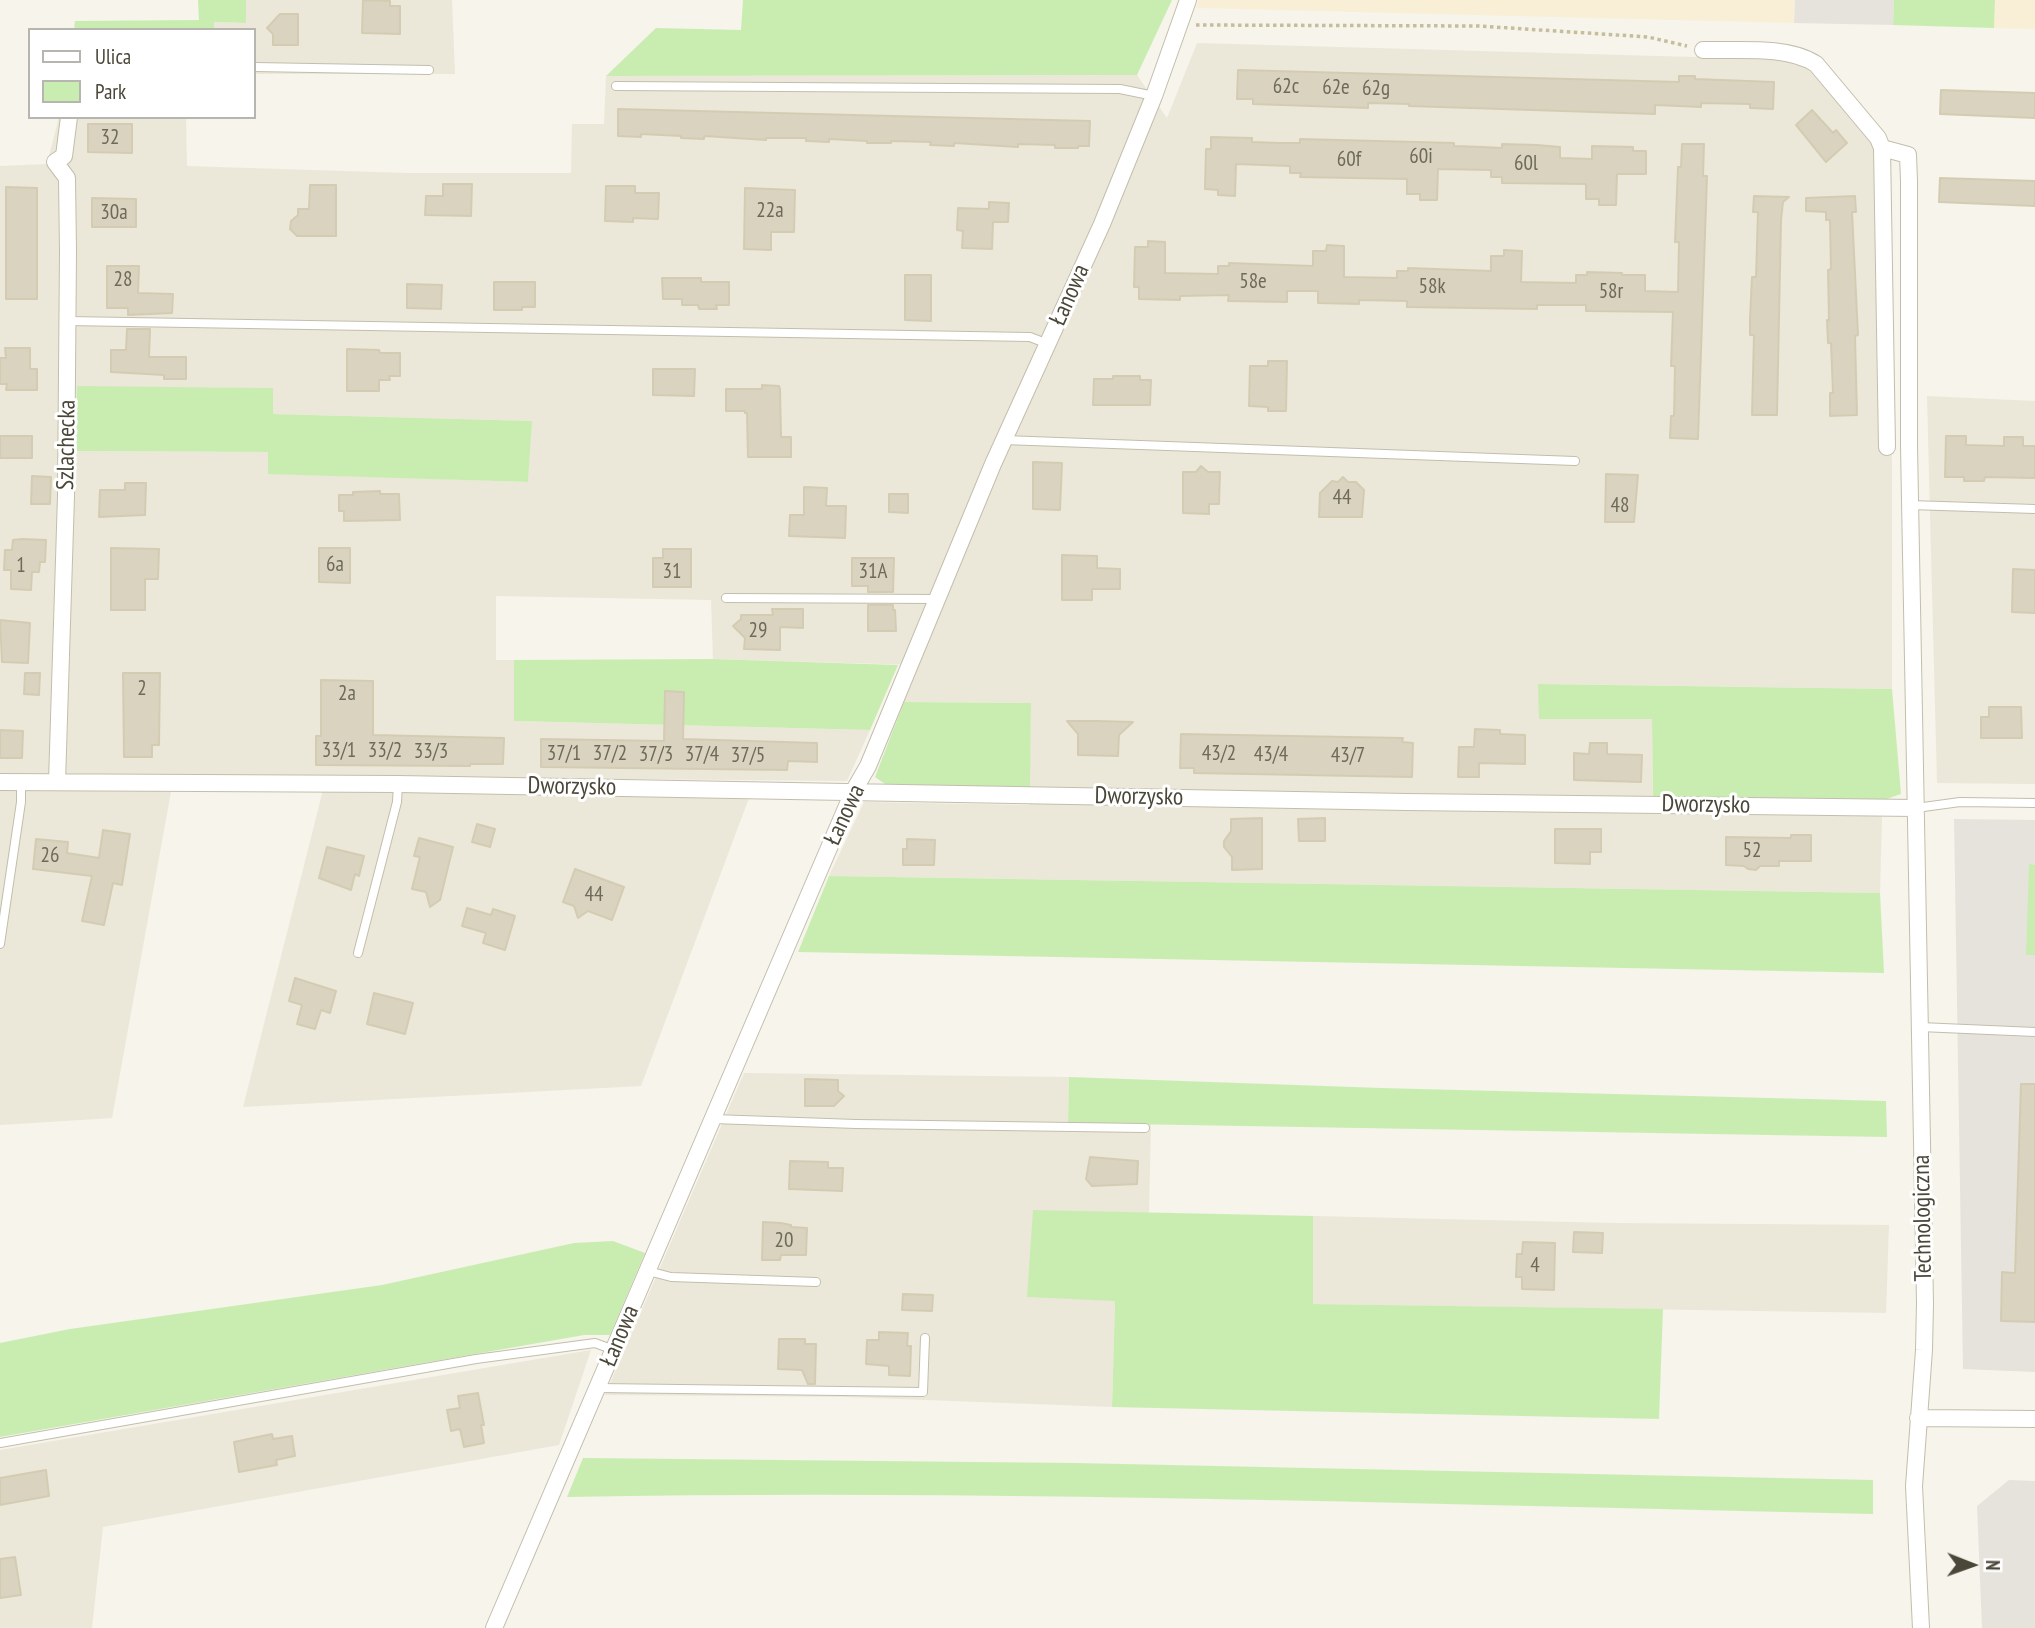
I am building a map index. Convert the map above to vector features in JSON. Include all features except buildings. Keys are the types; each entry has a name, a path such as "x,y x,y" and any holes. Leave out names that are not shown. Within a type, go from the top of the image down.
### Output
{"street":[{"name":"Łanowa","path":"494,1628 853,792 869,766 1004,440 1102,224 1154,96 1188,0"},
{"path":"1703,50 1787,52 1804,56 1822,72 1878,138 1882,148 1887,447"},
{"name":"Szlachecka","path":"57,782 66,496 68,321 67,178 55,162 64,156 69,119"},
{"path":"1882,148 1908,155 1909,446 1916,808"},
{"name":"Dworzysko","path":"0,782 398,784 1916,808"},
{"name":"Technologiczna","path":"1916,808 1925,1303 1914,1486 1921,1628"},
{"path":"1918,1418 2035,1419"}],"lane":[{"path":"256,68 429,70"},
{"path":"617,86 1120,89 1154,96"},
{"path":"68,321 1030,337 1048,344"},
{"path":"1004,440 1575,461"},
{"path":"1910,505 2035,509"},
{"path":"726,598 936,599"},
{"path":"0,944 21,802 21,783"},
{"path":"358,953 397,802 398,784"},
{"path":"1916,808 1960,802 2035,803"},
{"path":"1920,1027 2035,1032"},
{"path":"713,1119 1145,1128"},
{"path":"648,1271 671,1277 816,1282"},
{"path":"597,1388 923,1392 925,1338"},
{"path":"0,1443 476,1359 595,1343 614,1350"}],"path":[{"path":"1179,25 1479,26 1648,37 1703,50"}],"shaded area":[{"path":"246,0 452,0 455,74 256,74 256,28 214,28 214,22 246,23"},
{"path":"1199,0 1795,0 1794,23 1196,8"},
{"path":"1795,0 1894,0 1893,25 1794,23"},
{"path":"1995,0 2035,0 2035,29 1994,28"},
{"path":"1197,43 1800,60 1874,142 1881,196 1892,464 1892,689 1539,684 1539,719 1652,719 1653,814 1861,813 1882,816 1880,893 829,876 864,802 1029,805 1031,703 904,702 917,665 713,659 711,600 496,596 496,660 514,660 514,721 870,730 847,781 174,775 112,1118 0,1125 0,166 47,164 58,119 186,119 187,166 406,173 571,173 572,124 604,124 606,76 1137,75 1167,118","holes":["77,387 273,388 272,414 531,421 528,482 268,473 268,452 76,451"]},
{"path":"1927,396 2035,401 2035,784 1937,783"},
{"path":"323,790 749,798 641,1086 243,1107"},
{"path":"1954,819 2035,820 2035,1372 1963,1369"},
{"path":"744,1073 1069,1077 1068,1123 1151,1123 1149,1213 1033,1211 1115,1301 1112,1407 846,1397 605,1395"},
{"path":"1313,1216 1615,1223 1889,1225 1886,1313 1313,1304"},
{"path":"591,1350 559,1445 103,1527 92,1628 0,1628 0,1450"},
{"path":"2009,1480 2035,1481 2035,1628 1982,1628 1977,1506"}],"green space":[{"path":"198,0 246,0 246,23 214,22 214,28 74,28 75,21 199,20"},
{"path":"743,0 1172,0 1137,75 606,76 656,28 741,30"},
{"path":"1894,0 1995,0 1994,28 1893,25"},
{"path":"77,386 273,388 273,414 532,421 528,482 268,474 268,452 76,451"},
{"path":"713,659 898,665 870,730 514,721 514,660"},
{"path":"1538,684 1892,689 1901,794 1881,801 1653,799 1652,719 1539,719"},
{"path":"904,702 1031,703 1030,788 885,784 875,777"},
{"path":"2029,864 2035,865 2035,955 2026,955"},
{"path":"829,876 1880,893 1884,973 798,952"},
{"path":"1069,1077 1886,1101 1887,1137 1068,1123"},
{"path":"1033,1210 1313,1216 1313,1304 1663,1309 1659,1419 1112,1407 1115,1301 1027,1297"},
{"path":"613,1241 645,1253 610,1335 584,1335 0,1437 0,1343 70,1329 382,1285 574,1243"},
{"path":"583,1458 1075,1463 1873,1480 1873,1514 1057,1496 567,1497"}]}
